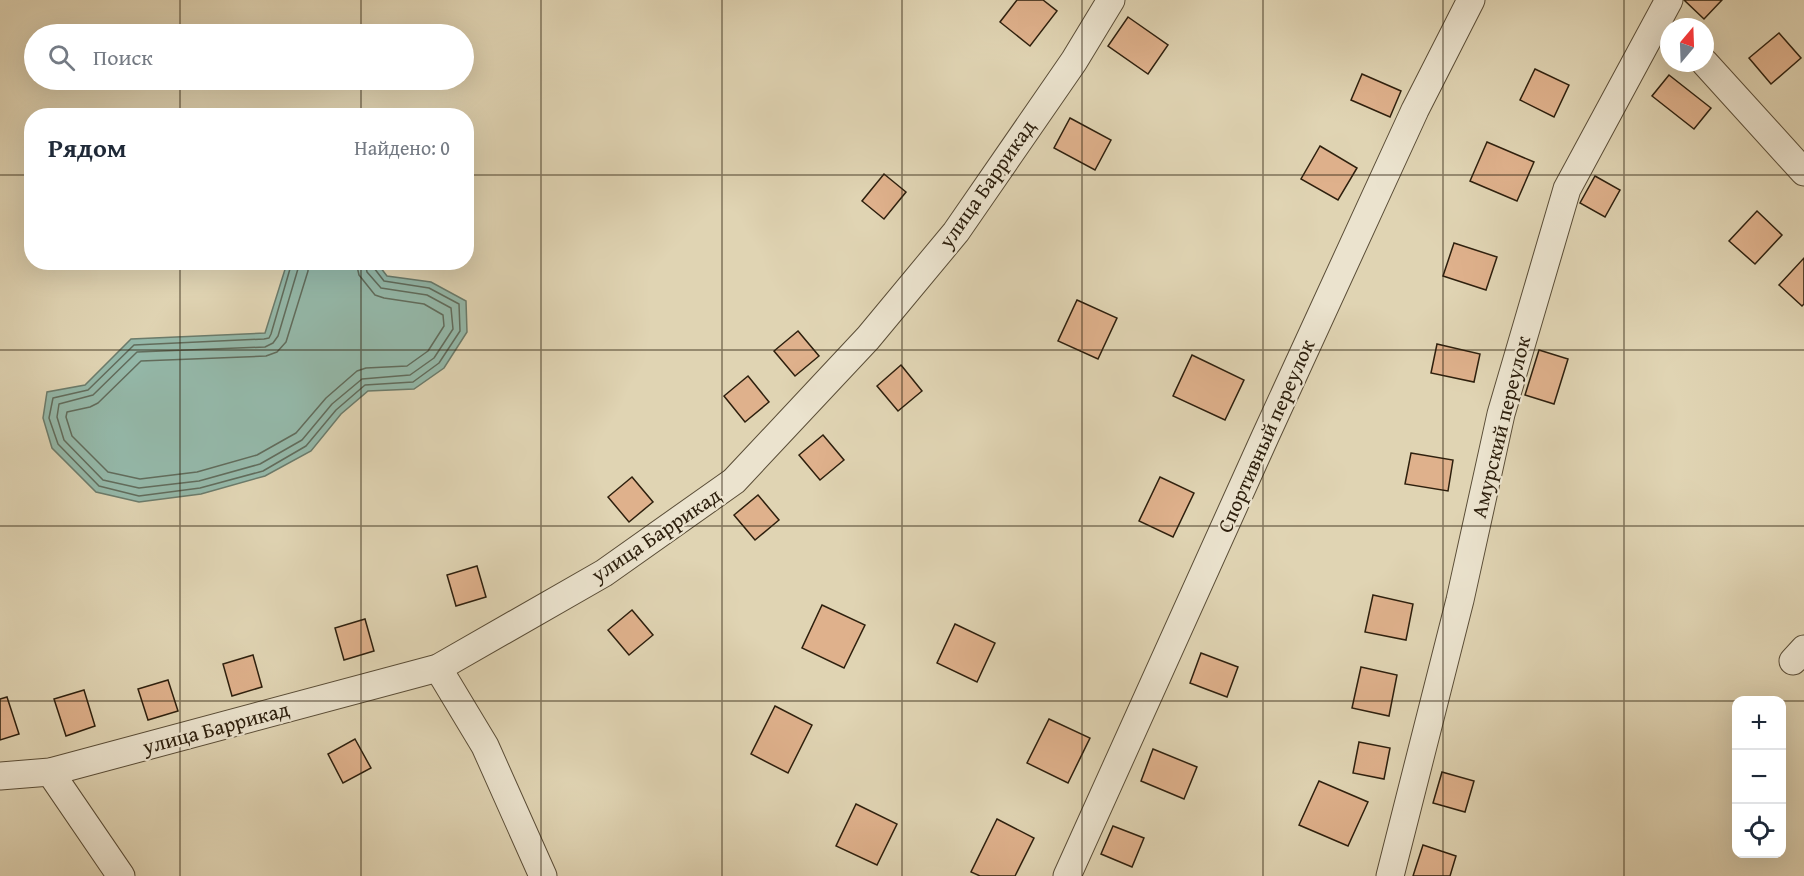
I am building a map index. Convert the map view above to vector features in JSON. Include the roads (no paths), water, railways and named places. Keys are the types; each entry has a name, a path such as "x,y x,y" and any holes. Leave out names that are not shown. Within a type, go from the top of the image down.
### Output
{"street":[{"name":"улица Баррикад","path":"0,776 50,772 438,668 604,573 734,482 868,338 956,232 1074,61 1111,0"},
{"name":"Спортивный переулок","path":"1067,876 1415,110 1471,0"},
{"name":"Амурский переулок","path":"1390,876 1460,600 1501,414 1567,189 1667,14"},
{"path":"1713,72 1804,172"},
{"path":"438,668 485,746 543,876"},
{"path":"50,772 121,876"}],"water":[{"path":"285,270 382,270 387,276 431,282 466,301 467,332 444,368 414,389 368,391 341,414 311,451 265,476 201,494 139,502 96,492 52,448 43,418 47,392 85,385 131,339 265,333"}]}
